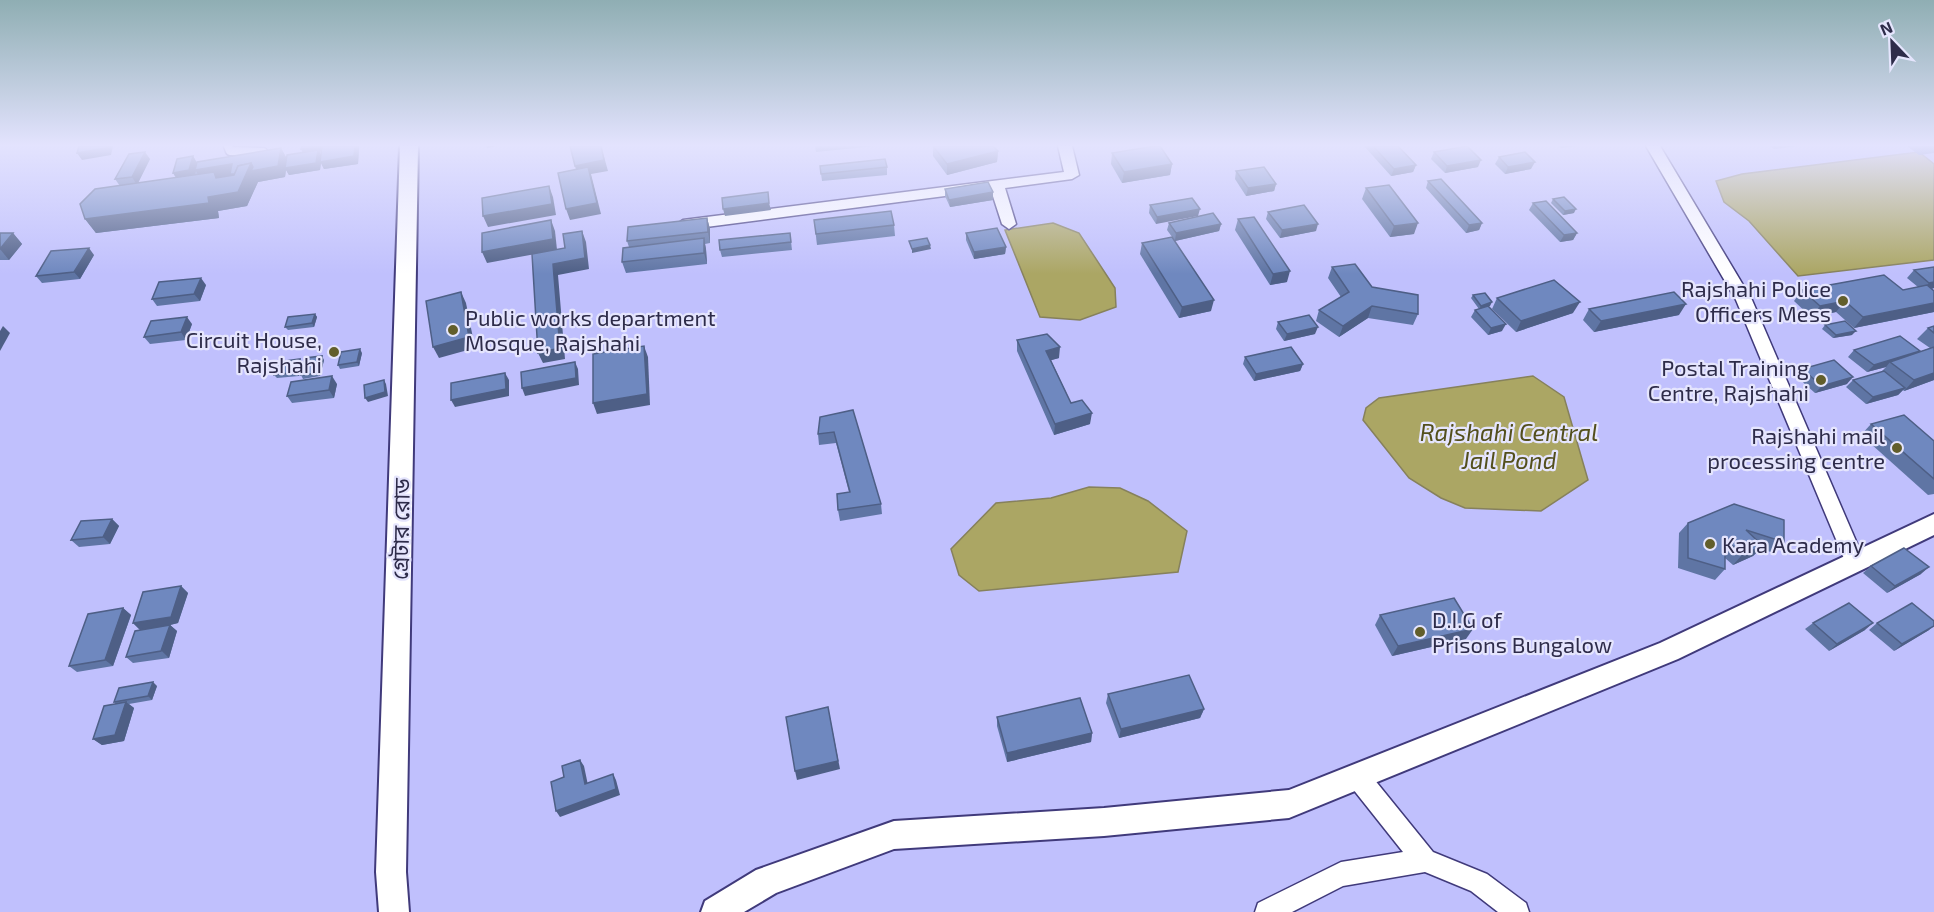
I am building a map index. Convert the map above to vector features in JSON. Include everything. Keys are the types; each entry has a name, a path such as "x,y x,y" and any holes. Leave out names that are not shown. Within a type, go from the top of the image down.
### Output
{"street":[{"name":"গ্রেটার রোড","path":"393,912 391,872 408,189"},
{"path":"671,226 968,189"},
{"path":"997,189 1009,224"},
{"path":"1681,189 1744,300 1856,562"},
{"path":"716,912 767,882 894,835 1104,822 1289,804 1669,651 1934,524"},
{"path":"1357,776 1425,860 1479,882 1517,912"},
{"path":"1267,912 1341,874 1425,860"}],"water":[{"path":"1719,189 1934,189 1934,260 1798,276 1749,221 1724,202"},
{"path":"1053,223 1079,233 1115,288 1116,307 1080,320 1040,317 1005,230"},
{"name":"Rajshahi Central Jail Pond","path":"1533,376 1564,397 1588,480 1541,511 1465,508 1441,498 1409,478 1363,420 1366,408 1379,398"},
{"path":"1089,487 1120,488 1148,501 1187,531 1178,572 979,591 959,575 951,549 996,503 1051,498"}],"building":[{"path":"95,189 240,189 238,192 208,197 209,203 85,219 80,204"},
{"path":"535,189 549,189 552,204 483,216 482,198"},
{"path":"561,189 593,189 597,203 566,209"},
{"path":"945,189 991,189 993,192 949,200"},
{"path":"1366,189 1392,189 1418,223 1394,226"},
{"path":"1435,189 1450,189 1482,223 1469,225"},
{"path":"768,192 769,203 723,209 722,198"},
{"path":"1564,197 1576,209 1565,211 1553,199"},
{"path":"1192,198 1200,209 1157,217 1150,205"},
{"path":"1546,201 1577,233 1564,235 1533,203"},
{"path":"1304,205 1318,224 1282,230 1268,212"},
{"path":"891,211 894,225 816,234 814,220"},
{"path":"1213,213 1221,224 1176,233 1169,223"},
{"path":"1254,217 1290,271 1273,274 1238,219"},
{"path":"707,218 708,232 627,241 628,227"},
{"path":"551,220 553,239 482,252 482,233"},
{"path":"997,228 1006,247 974,252 966,233"},
{"path":"582,231 585,258 553,264 560,348 538,353 532,254 565,248 563,234"},
{"path":"0,233 13,233 0,249"},
{"path":"790,233 791,242 720,250 719,240"},
{"path":"1172,237 1214,300 1182,307 1142,243"},
{"path":"704,238 704,253 622,262 623,248"},
{"path":"927,238 930,245 912,249 909,241"},
{"path":"89,248 74,272 36,276 51,251"},
{"path":"1355,264 1372,287 1418,295 1418,314 1372,306 1343,326 1319,310 1349,292 1332,267"},
{"path":"1934,267 1934,282 1929,283 1914,270"},
{"path":"1884,275 1903,290 1927,285 1934,291 1934,303 1863,317 1845,301 1820,306 1802,290"},
{"path":"201,278 194,294 152,299 159,282"},
{"path":"1554,280 1580,302 1521,321 1497,298"},
{"name":"Public works department Mosque, Rajshahi","path":"461,292 469,337 433,347 426,301"},
{"path":"1674,292 1686,304 1601,321 1589,309"},
{"path":"1485,293 1492,302 1481,306 1473,295"},
{"path":"1488,306 1506,324 1491,328 1475,310"},
{"path":"315,314 312,323 285,327 288,317"},
{"path":"1309,315 1318,327 1287,334 1278,322"},
{"path":"187,317 181,332 144,337 151,321"},
{"path":"1845,321 1856,331 1836,335 1825,325"},
{"path":"1047,334 1060,347 1046,351 1071,403 1082,400 1092,413 1055,424 1017,340"},
{"path":"1900,336 1920,351 1874,365 1854,350"},
{"path":"644,346 647,394 593,403 593,354"},
{"path":"1291,347 1303,364 1256,374 1245,357"},
{"path":"1934,347 1934,373 1914,380 1890,362"},
{"path":"360,349 357,362 338,365 341,352"},
{"path":"322,356 317,373 301,375 305,358"},
{"path":"300,359 296,372 274,375 278,362"},
{"path":"1834,360 1853,377 1822,386 1802,369"},
{"path":"575,362 576,378 522,388 521,372"},
{"path":"1884,371 1905,388 1873,397 1853,380"},
{"path":"505,373 506,389 451,400 451,383"},
{"path":"332,376 329,390 287,396 291,382"},
{"path":"384,380 385,392 365,398 364,385"},
{"path":"853,410 881,504 838,510 837,494 850,492 834,432 818,434 820,417"},
{"path":"1904,415 1934,441 1934,479 1871,424"},
{"name":"Kara Academy","path":"1734,504 1784,520 1784,542 1746,530 1763,546 1742,555 1725,538 1725,569 1688,558 1688,523"},
{"path":"112,519 103,537 71,540 81,521"},
{"path":"1904,548 1929,567 1895,586 1871,566"},
{"path":"181,586 171,617 133,623 143,592"},
{"name":"D.I.G of Prisons Bungalow","path":"1454,598 1473,629 1398,646 1380,615"},
{"path":"1849,603 1873,623 1837,644 1813,623"},
{"path":"1912,603 1934,621 1934,626 1902,644 1877,623"},
{"path":"123,608 105,660 69,666 88,614"},
{"path":"170,625 161,651 126,657 135,631"},
{"path":"1189,675 1204,709 1121,729 1108,694"},
{"path":"153,682 148,696 114,702 119,688"},
{"path":"1080,698 1092,733 1007,753 997,717"},
{"path":"126,702 115,735 93,739 104,706"},
{"path":"828,707 838,761 795,771 786,717"},
{"path":"580,760 585,784 613,774 616,789 556,811 551,782 564,777 562,766"}],"place":[{"name":"Rajshahi Police Officers Mess","path":"1843,301"},
{"name":"Public works department Mosque, Rajshahi","path":"453,330"},
{"name":"Circuit House, Rajshahi","path":"334,352"},
{"name":"Postal Training Centre, Rajshahi","path":"1821,380"},
{"name":"Rajshahi mail processing centre","path":"1897,448"},
{"name":"Kara Academy","path":"1710,544"},
{"name":"D.I.G of Prisons Bungalow","path":"1420,632"}]}
